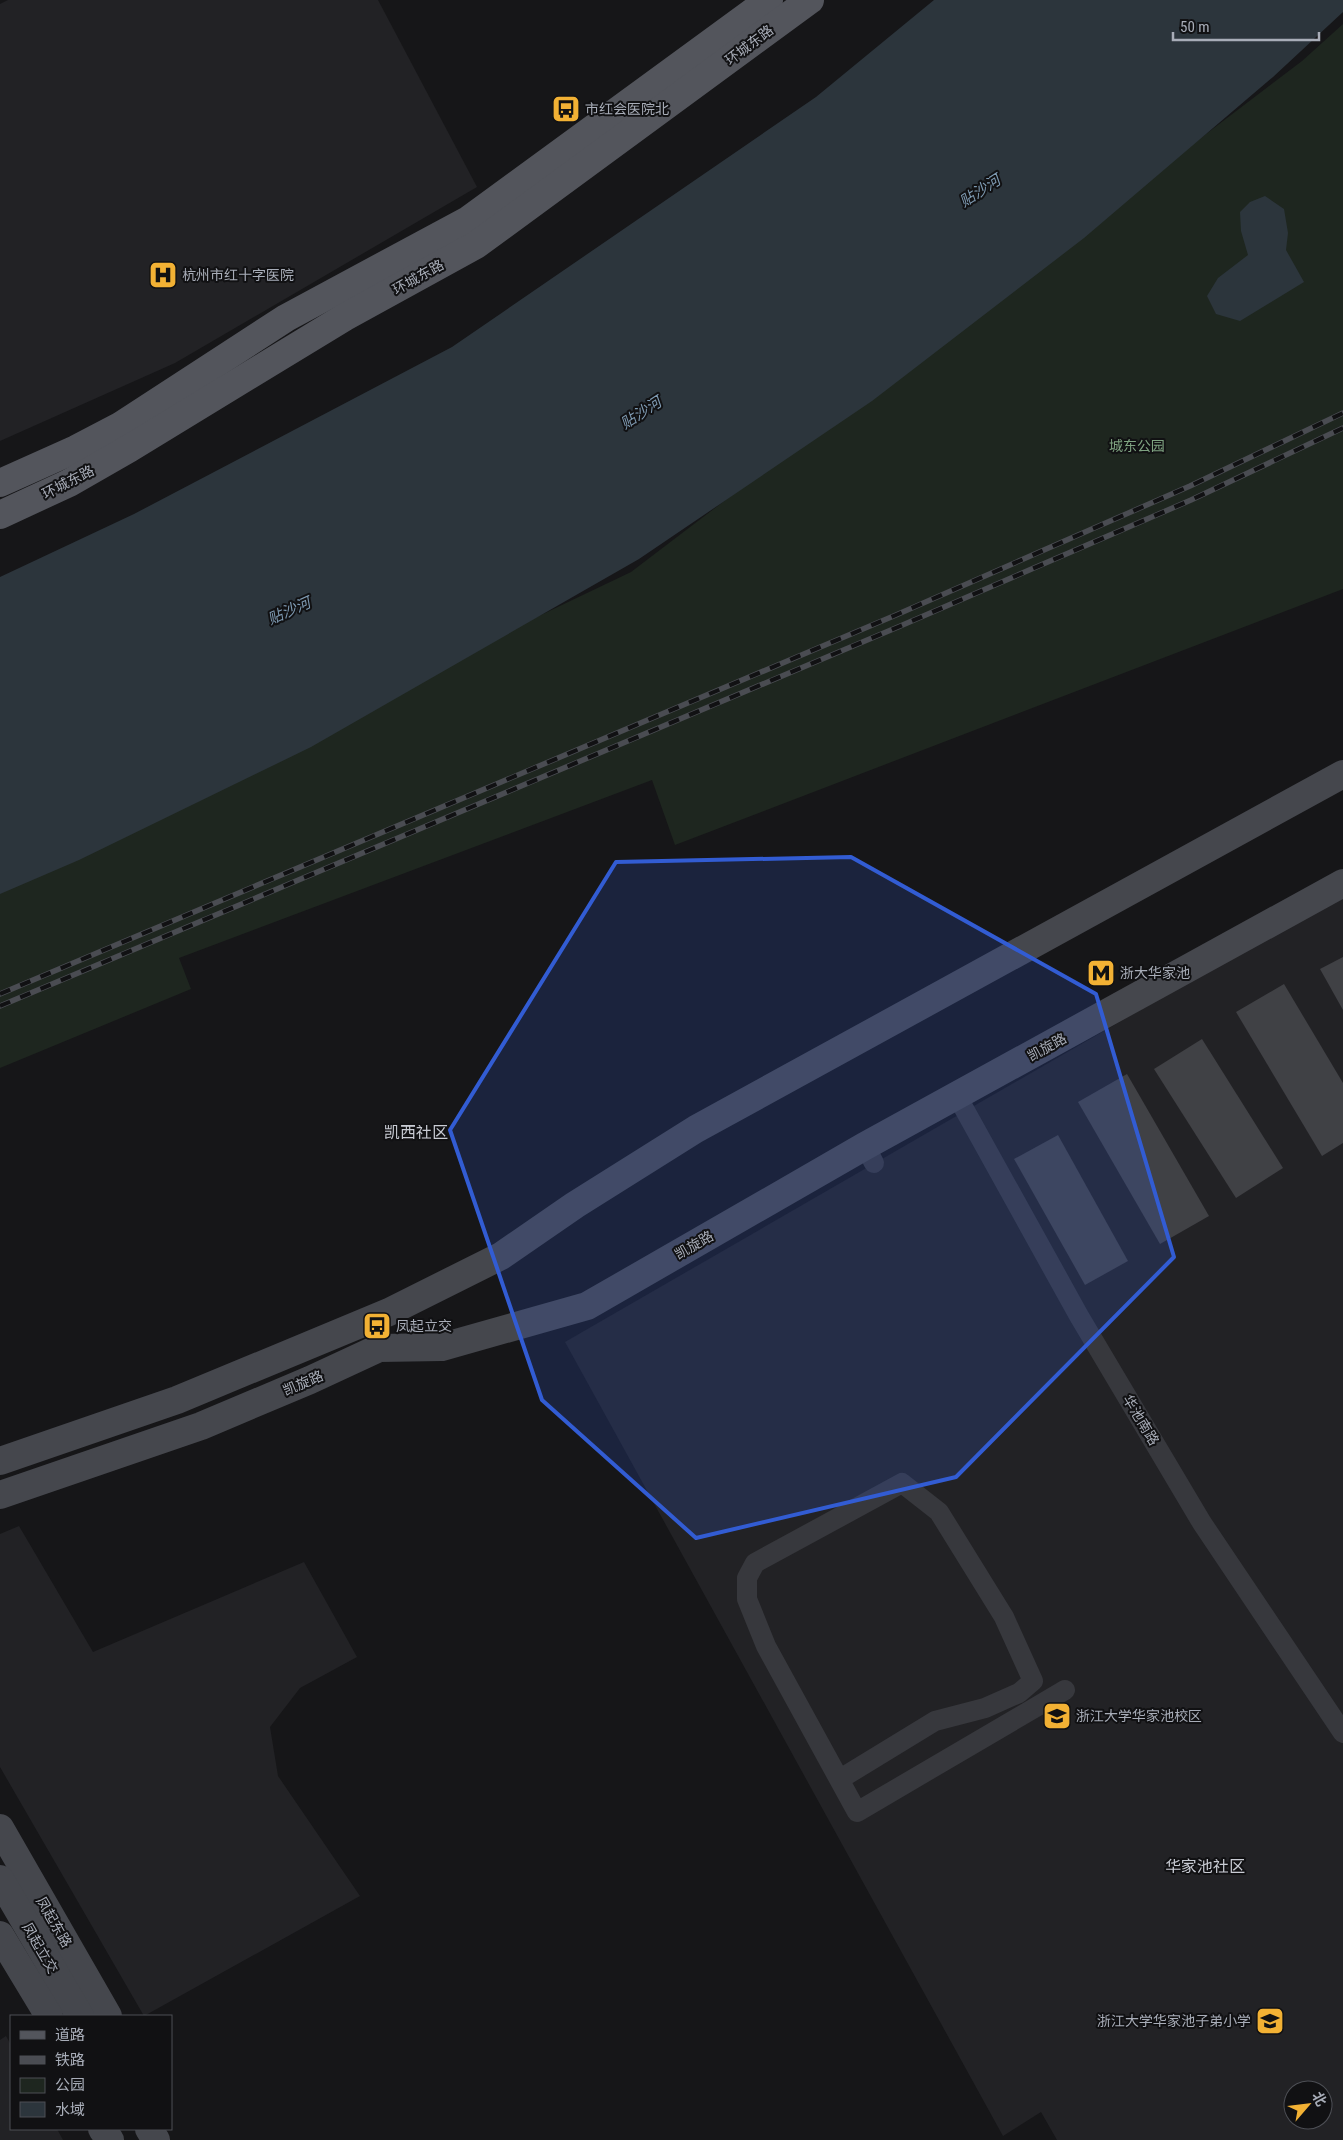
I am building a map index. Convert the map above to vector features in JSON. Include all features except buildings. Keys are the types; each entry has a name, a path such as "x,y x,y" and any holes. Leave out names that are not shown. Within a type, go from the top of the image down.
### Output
{"main road":[{"name":"环城东路","path":"0,515 69,483 125,437 286,318 468,220 769,0"},
{"name":"环城东路","path":"0,483 76,449 125,437 476,245 810,0"},
{"path":"0,1462 177,1400 389,1312 501,1256 575,1205 696,1129 1343,774"},
{"name":"凯旋路","path":"0,1494 200,1426 310,1380 379,1348 442,1347 587,1306 870,1155 957,1096 1343,883"},
{"name":"凤起东路","path":"0,1828 107,2015"},
{"name":"凤起立交","path":"0,1879 79,2015"},
{"name":"凤起立交","path":"0,1935 48,2015"},
{"path":"0,1960 32,2015"}],"street":[{"name":"华池南路","path":"957,1096 1079,1316 1202,1523 1343,1733"},
{"path":"840,1779 935,1721 985,1708 1019,1694 1033,1681 1004,1617 939,1512 902,1482 755,1563 747,1578 747,1599 766,1646 857,1812 1066,1690"}],"highlighted area":[{"path":"851,857 1096,994 1174,1257 956,1477 696,1538 542,1400 450,1130 616,862"}],"shaded area":[{"name":"杭州市红十字医院","path":"8,0 378,0 477,187 175,363 0,441 0,4"},
{"name":"浙江大学华家池校区","path":"1343,893 1343,2140 1057,2140 1041,2112 1003,2136 565,1342"},
{"path":"19,1526 93,1652 304,1562 357,1657 300,1688 270,1727 278,1776 360,1896 143,2015 0,1767 0,1534"},
{"path":"6,2036 10,2043 10,2130 58,2130 63,2140 0,2140 0,2040"}],"green space":[{"name":"城东公园","path":"1343,24 1343,589 675,845 652,780 179,958 191,989 0,1068 0,873 631,572 1302,61"}],"water":[{"name":"贴沙河","path":"934,0 1343,0 1343,12 1273,77 1084,238 872,401 639,559 311,747 79,860 0,894 0,577 134,514 452,347 816,97"},
{"path":"1265,196 1284,209 1288,233 1286,250 1304,282 1240,321 1216,314 1207,296 1218,278 1248,255 1241,231 1240,212 1250,202"}],"railway":[{"path":"0,994 896,615 1190,486 1343,413"},
{"path":"0,1006 898,627 1191,500 1343,428"}],"place":[{"name":"市红会医院北","path":"566,109"},
{"name":"杭州市红十字医院","path":"163,275"},
{"name":"浙大华家池","path":"1101,973"},
{"name":"凤起立交","path":"377,1326"},
{"name":"浙江大学华家池校区","path":"1057,1716"},
{"name":"浙江大学华家池子弟小学","path":"1270,2021"}],"district":[{"name":"凯西社区","path":"416,1132"},
{"name":"华家池社区","path":"1205,1866"}]}
